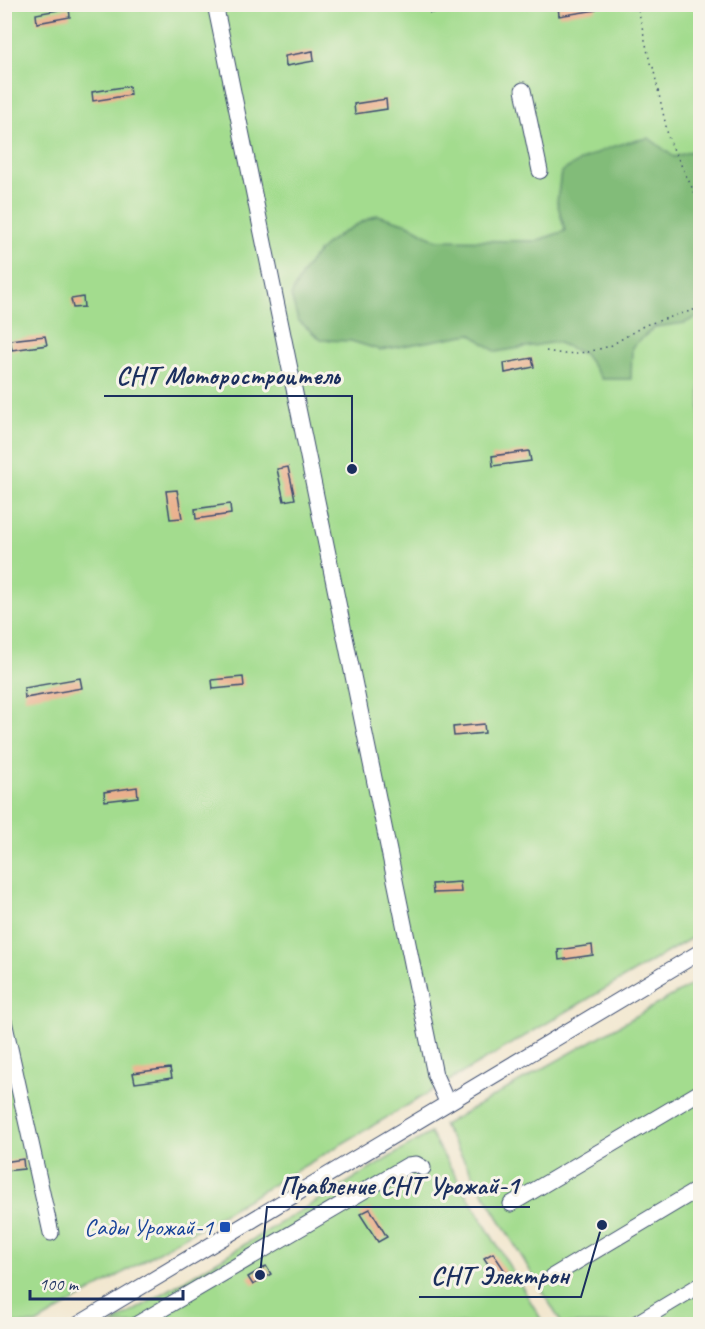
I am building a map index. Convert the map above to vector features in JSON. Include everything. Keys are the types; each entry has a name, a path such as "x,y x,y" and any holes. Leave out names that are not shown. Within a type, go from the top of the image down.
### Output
{"street":[{"path":"215,4 435,1075 447,1102"},
{"path":"523,90 540,171"},
{"path":"79,1324 700,952"},
{"path":"4,1021 51,1233"},
{"path":"511,1204 700,1092"},
{"path":"137,1324 408,1165 416,1164 423,1168"},
{"path":"553,1276 700,1188"},
{"path":"635,1324 700,1285"}],"path":[{"path":"637,4 669,140 700,204"},
{"path":"546,351 580,353 610,346 645,325 700,308"}],"green space":[{"path":"5,5 700,5 700,933 36,1324 5,1324"},
{"path":"649,138 674,157 700,148 700,315 685,323 655,327 632,347 631,379 602,379 584,354 556,342 496,352 471,334 380,350 351,341 321,340 298,320 291,296 307,267 315,255 335,237 361,222 377,215 408,224 436,240 535,241 565,231 557,202 561,172 604,150"},
{"path":"700,980 700,1324 562,1324 443,1125"},
{"path":"430,1133 544,1324 112,1324"}],"building":[{"path":"429,4 455,4 455,10 430,13"},
{"path":"596,4 596,10 559,16 558,6"},
{"path":"69,8 70,17 37,23 36,14"},
{"path":"313,51 314,61 286,66 285,56"},
{"path":"129,86 130,95 93,101 92,92"},
{"path":"386,99 387,109 355,114 354,104"},
{"path":"83,297 84,307 73,308 71,299"},
{"path":"45,336 47,345 12,350 10,340"},
{"path":"532,358 534,367 505,373 504,363"},
{"path":"529,451 531,461 493,466 492,456"},
{"path":"288,467 295,499 284,501 277,469"},
{"path":"177,490 182,518 170,519 166,491"},
{"path":"230,504 231,514 196,519 195,509"},
{"path":"243,677 244,686 213,689 212,680"},
{"path":"80,678 82,688 25,698 24,688"},
{"path":"484,724 485,733 454,736 453,727"},
{"path":"137,787 138,797 105,801 104,792"},
{"path":"460,882 461,892 433,893 432,884"},
{"path":"592,945 593,955 559,960 558,950"},
{"path":"170,1068 172,1078 135,1083 133,1073"},
{"path":"23,1159 24,1169 4,1171 4,1162"},
{"path":"370,1209 387,1237 378,1242 360,1214"},
{"path":"493,1253 507,1274 498,1279 484,1258"},
{"path":"266,1266 271,1274 253,1285 248,1277"}],"place":[{"name":"СНТ Моторостроитель","path":"352,469"},
{"name":"СНТ Электрон","path":"602,1225"},
{"name":"Сады Урожай-1","path":"225,1227"},
{"name":"Правление СНТ Урожай-1","path":"260,1275"}]}
